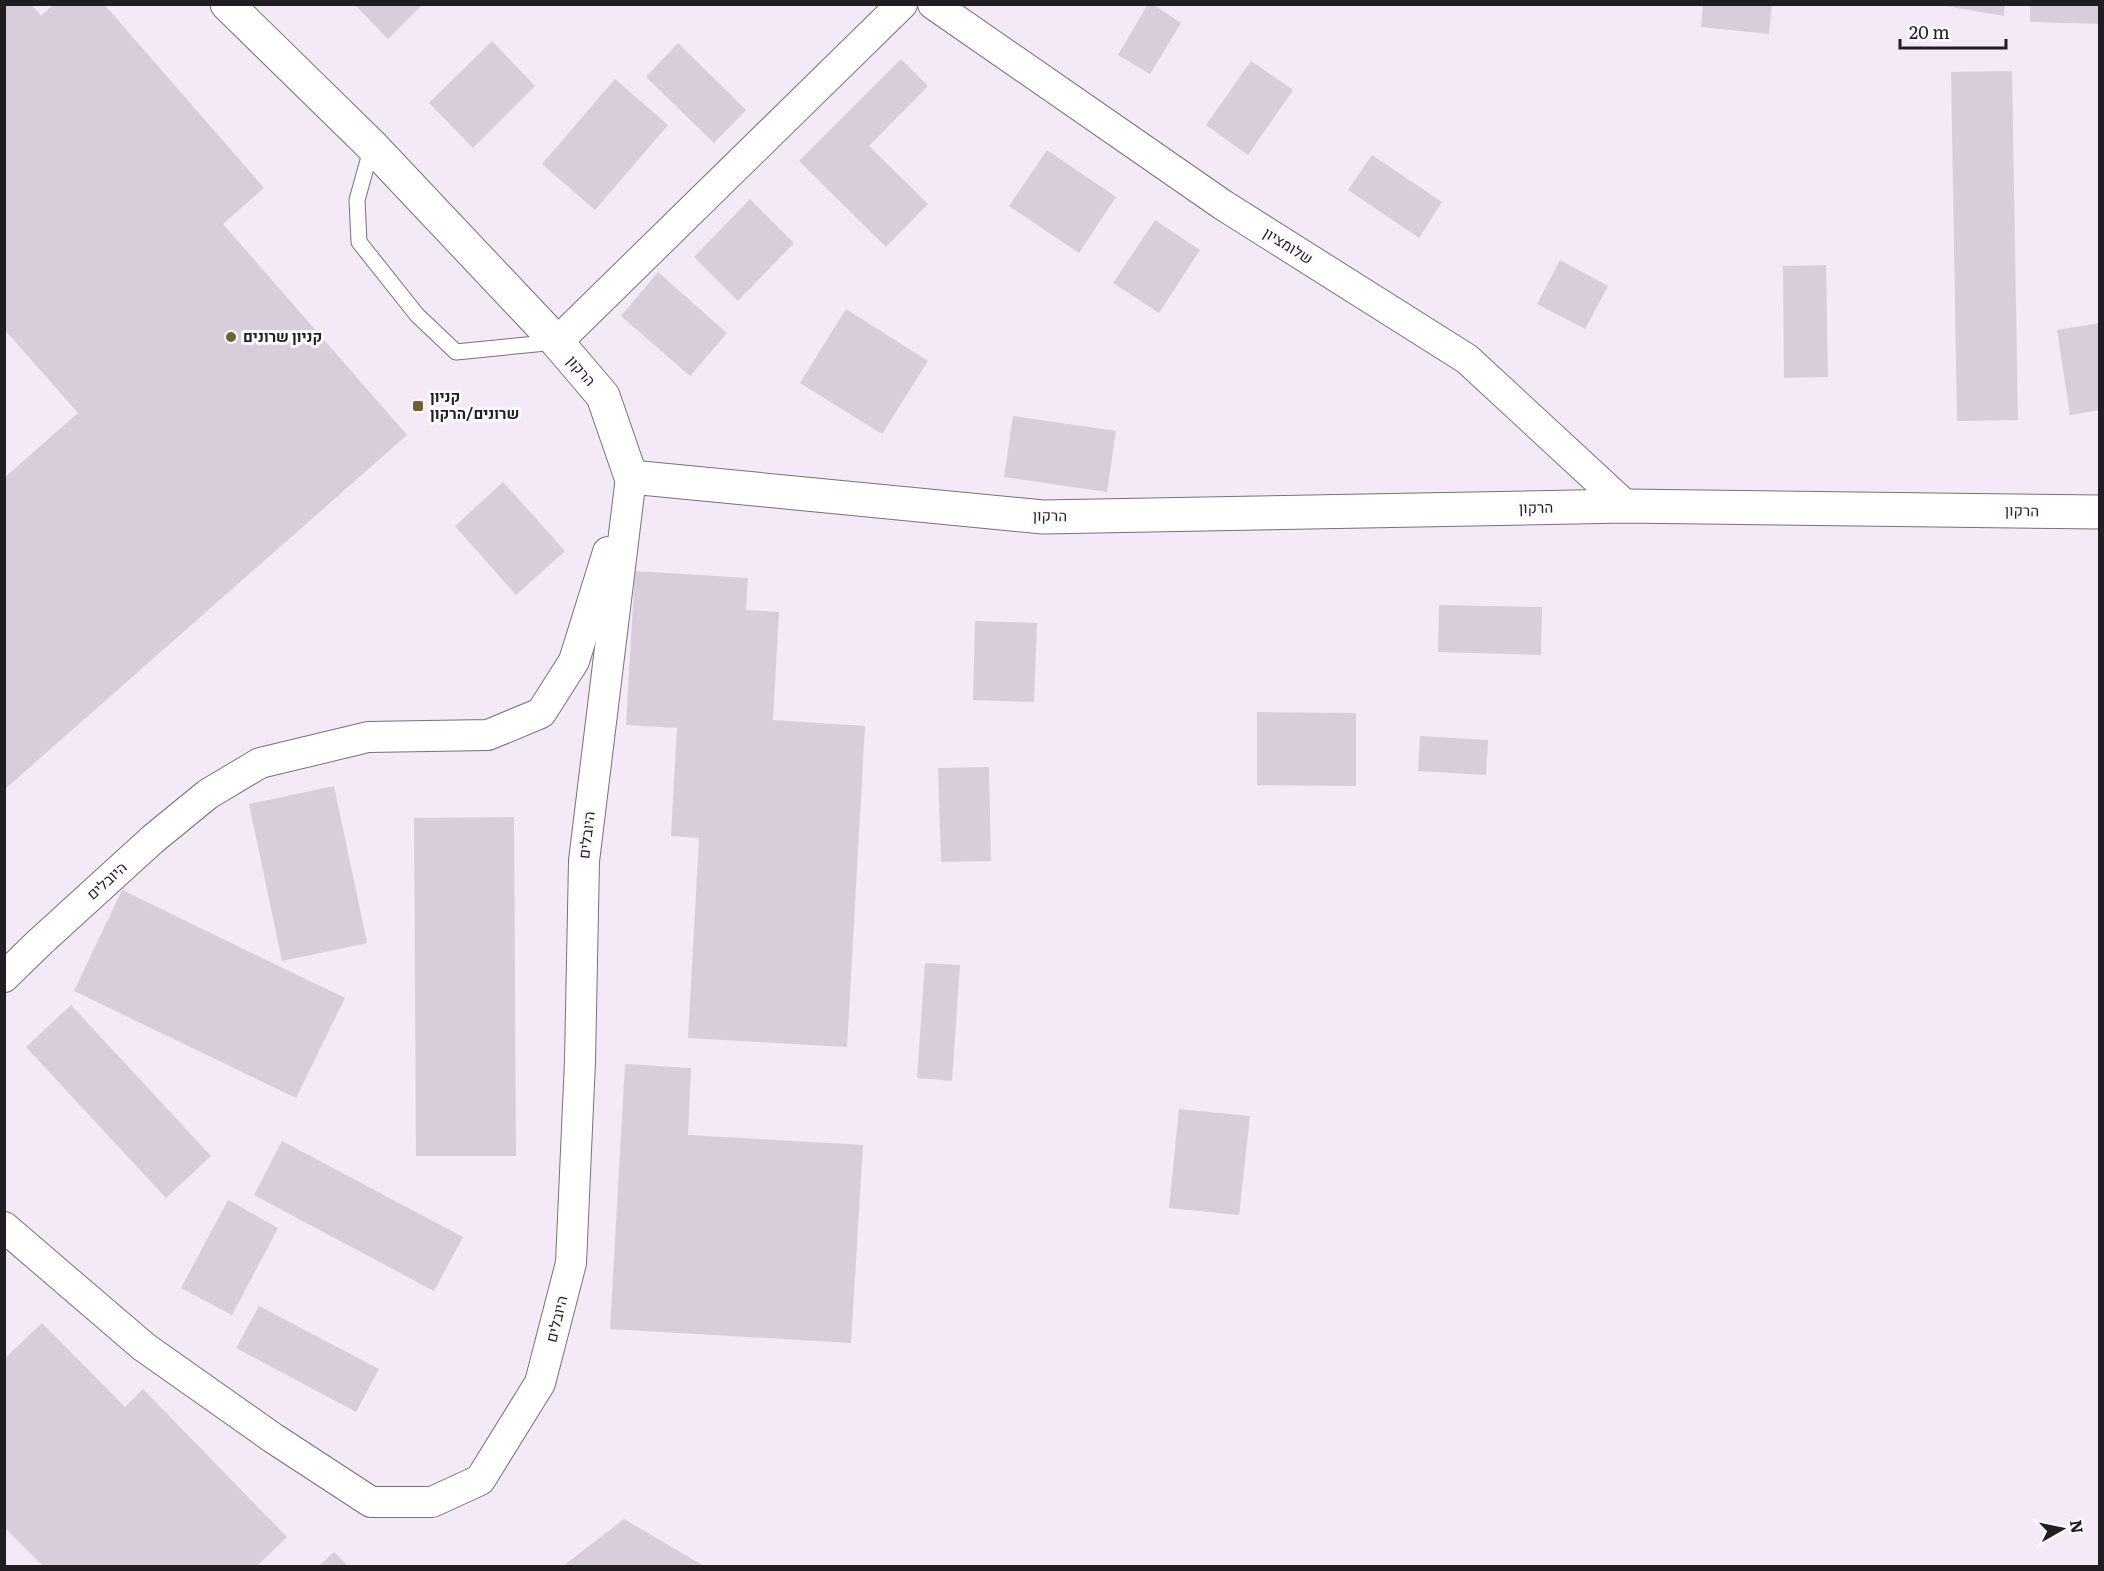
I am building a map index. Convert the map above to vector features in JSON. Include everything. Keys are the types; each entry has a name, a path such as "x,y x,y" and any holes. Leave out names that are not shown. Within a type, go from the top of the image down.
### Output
{"street":[{"name":"הרקון","path":"227,4 372,147 557,342 603,396 631,477 1043,517 1626,506 2100,512"},
{"path":"557,342 902,4"},
{"name":"שלומציון","path":"933,4 1223,205 1467,359 1626,506"},
{"name":"היובלים","path":"4,977 153,839 208,794 260,763 368,737 488,735 542,713 574,661 631,477"},
{"name":"היובלים","path":"4,1227 144,1347 273,1438 371,1502 432,1502 480,1480 540,1383 571,1263 580,1061 584,861 631,477"}],"lane":[{"path":"372,147 357,200 359,242 417,315 456,352 557,342"}],"building":[{"path":"4,4 31,4 41,16 54,4 104,4 264,188 223,224 407,435 4,790 4,478 78,413 4,329"},
{"path":"354,4 423,4 388,39"},
{"path":"1148,4 1152,4 1181,23 1150,74 1118,55"},
{"path":"1703,4 1772,4 1769,34 1701,27"},
{"path":"1934,4 2005,4 2004,16"},
{"path":"2030,4 2100,4 2100,24 2030,22"},
{"path":"492,41 535,86 473,148 429,103"},
{"path":"678,43 746,110 714,143 646,77"},
{"path":"901,59 928,86 869,146 928,204 886,247 799,161"},
{"path":"1251,61 1293,90 1248,155 1206,125"},
{"path":"2012,71 2018,420 1957,421 1951,72"},
{"path":"615,79 668,125 595,210 542,164"},
{"path":"1047,150 1116,197 1079,253 1009,206"},
{"path":"1372,155 1442,202 1419,238 1348,190"},
{"path":"750,199 794,243 738,301 694,257"},
{"path":"1155,220 1200,250 1159,313 1113,283"},
{"path":"1560,260 1608,286 1585,329 1537,304"},
{"path":"1826,265 1828,377 1784,378 1783,266"},
{"path":"658,272 727,333 690,376 621,316"},
{"path":"846,309 928,361 882,434 800,383"},
{"path":"2100,323 2100,410 2070,415 2057,330"},
{"path":"1013,416 1116,431 1107,492 1004,477"},
{"path":"503,482 565,551 516,595 455,526"},
{"path":"635,571 748,578 746,610 779,612 773,720 865,726 847,1047 688,1038 699,838 671,836 677,728 626,725"},
{"path":"1439,605 1542,607 1541,655 1438,652"},
{"path":"975,621 1037,623 1034,702 973,700"},
{"path":"1257,712 1356,713 1356,786 1257,785"},
{"path":"1420,736 1488,740 1486,775 1418,771"},
{"path":"989,767 991,861 941,862 938,768"},
{"path":"334,786 367,943 282,961 249,804"},
{"path":"514,817 516,1156 416,1156 414,818"},
{"path":"122,890 345,998 296,1098 74,991"},
{"path":"925,963 960,965 952,1081 917,1078"},
{"path":"71,1005 211,1156 166,1198 26,1047"},
{"path":"625,1064 691,1068 688,1135 863,1145 851,1343 610,1329"},
{"path":"1179,1109 1250,1116 1239,1215 1169,1208"},
{"path":"282,1141 463,1237 434,1291 254,1195"},
{"path":"228,1200 278,1228 232,1315 181,1288"},
{"path":"259,1306 379,1369 356,1412 236,1348"},
{"path":"42,1323 125,1407 143,1389 287,1537 257,1566 43,1566 4,1527 4,1359"},
{"path":"624,1519 704,1566 563,1566"},
{"path":"334,1552 348,1566 319,1566"}],"place":[{"name":"קניון שרונים","path":"231,337"},
{"name":"קניון שרונים/הרקון","path":"418,406"}]}
